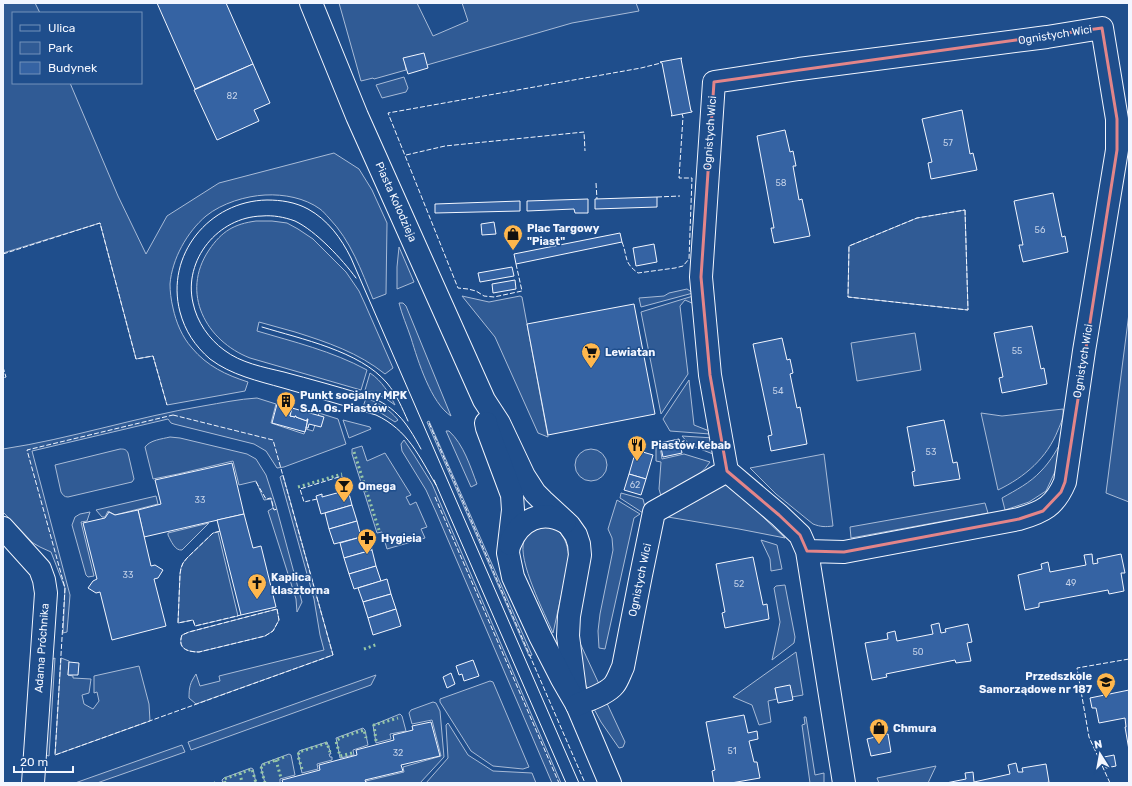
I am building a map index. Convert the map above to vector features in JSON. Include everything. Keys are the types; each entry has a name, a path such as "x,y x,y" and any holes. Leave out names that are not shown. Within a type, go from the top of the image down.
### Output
{"street":[{"name":"Piasta Kołodzieja","path":"311,3 357,116 484,400 499,423 529,484 543,501 569,525 576,535 580,548 579,564 568,627 568,644 577,705"},
{"name":"Ognistych Wici","path":"577,705 608,691 615,684 623,667 654,512 727,471 710,374 701,277 714,82 821,66 1039,38 1102,28 1115,103 1118,150 1084,351 1066,482 1061,492 1051,505 1043,511 1020,519 844,552 804,545"},
{"name":"Piasta Kołodzieja","path":"484,400 487,428 512,495 513,510 508,547 513,577 540,636 577,705 610,783"},
{"path":"727,471 800,535 804,545 844,783"},
{"path":"508,547 517,531 528,521 534,518 548,516 560,519 566,523"},
{"name":"Adama Próchnika","path":"3,528 40,569 44,580 46,594 33,783"},
{"path":"540,636 552,640 560,638 568,627"}],"highlighted area":[{"path":"1102,28 1117,119 1117,150 1065,482 1061,492 1043,511 1019,519 844,552 807,551 800,535 727,471 710,375 701,277 714,82"}],"green space":[{"path":"3,3 35,3 40,12 12,12 12,84 70,84 118,196 146,254 167,216 219,183 334,153 359,169 372,190 387,223 386,294 373,299 355,256 343,236 324,213 314,205 301,199 280,195 265,195 242,199 219,207 199,222 187,238 177,256 171,275 171,299 178,324 188,344 204,360 217,369 248,382 245,391 167,405 153,356 136,359 100,223 3,253"},
{"path":"339,3 417,3 433,36 468,21 462,3 636,3 639,11 572,23 427,65 404,58 406,70 361,81"},
{"path":"404,77 408,88 406,92 382,98 376,85"},
{"path":"965,210 968,310 848,297 849,246 917,218"},
{"path":"256,221 287,223 298,229 313,239 346,272 359,291 393,368 385,374 354,354 331,344 259,322 257,331 327,352 367,370 361,390 250,358 234,350 221,340 210,328 202,314 198,299 197,283 201,266 209,250 224,233 235,226"},
{"path":"399,247 414,282 397,289 397,267"},
{"path":"687,289 693,293 641,307 639,298 664,296 669,293"},
{"path":"462,296 489,302 520,296 522,297 548,437 538,433 495,337"},
{"path":"693,296 694,304 685,300 680,306 688,374 661,414 641,312"},
{"path":"399,303 403,303 406,306 451,416 437,402 431,392 417,358"},
{"path":"1129,313 1129,502 1106,493"},
{"path":"915,333 921,370 857,381 851,343"},
{"path":"370,373 385,388 395,405 385,398 365,390"},
{"path":"689,380 694,425 712,432 710,434 670,431 663,419"},
{"path":"257,398 276,404 271,423 304,434 306,429 313,431 319,413 338,419 346,444 284,467 277,468 266,451 254,444 174,424 168,419 32,451 70,595 67,632 63,633 65,588 51,552 33,543 3,512 3,449 53,440 153,416 230,401"},
{"path":"366,398 384,407 398,420 395,422 381,413 363,407"},
{"path":"1063,409 1063,417 1058,430 1048,449 1041,458 1026,473 998,490 981,413 1002,416"},
{"path":"343,420 370,427 371,429 349,438"},
{"path":"429,421 532,655 529,656 427,422"},
{"path":"446,431 449,431 463,449 477,484 471,487"},
{"path":"682,436 714,438 713,454 690,445"},
{"path":"1064,436 1060,461 1046,491 1029,502 1005,510 1002,498 1023,486 1045,467 1057,450"},
{"path":"170,437 247,454 256,459 266,475 276,506 302,602 297,612 296,599 268,511 273,508 271,499 264,500 256,481 239,485 233,461 153,479 145,447 153,441"},
{"path":"404,440 432,484 561,783 552,783 436,512 426,490 402,451 401,444"},
{"path":"362,446 367,461 385,453 411,495 406,497 410,505 416,502 427,527 421,529 425,538 387,549 382,532 377,533 352,454 352,449"},
{"path":"660,446 662,459 684,454 710,462 700,474 682,486 661,496 659,489 661,462 656,461 656,447"},
{"path":"120,449 125,450 128,453 134,479 132,482 68,497 63,495 55,465"},
{"path":"591,449 602,454 607,465 602,476 591,481 580,476 575,465 580,454"},
{"path":"824,454 833,526 818,526 813,524 776,494 750,468"},
{"path":"283,475 333,655 196,704 189,698 189,691 192,680 196,674 200,686 220,681 219,676 324,650 314,599 280,477"},
{"path":"724,480 785,538 662,516"},
{"path":"621,493 643,499 646,511 643,513 620,498"},
{"path":"156,496 158,504 115,515 108,511 105,517 102,517 96,510"},
{"path":"617,500 640,514 634,518 605,649 599,648 598,631 613,550 612,538 608,529"},
{"path":"985,503 988,513 851,538 850,527"},
{"path":"90,512 87,521 81,522 94,576 88,577 86,575 72,525 75,517 80,514"},
{"path":"209,523 182,550 175,547 168,535 168,533"},
{"path":"549,527 557,530 564,538 568,549 568,565 553,633 538,601 524,561 524,541 534,530"},
{"path":"218,532 238,616 195,626 193,620 178,623 180,574 183,563 213,533"},
{"path":"761,540 777,545 782,569 771,571 770,559"},
{"path":"785,585 795,637 794,643 772,660 780,622 774,588 776,586"},
{"path":"277,609 279,620 273,631 265,636 199,652 187,650 182,647 182,635 189,632"},
{"path":"580,643 599,684 589,689 586,686 582,675"},
{"path":"796,652 803,695 792,697 775,688 777,699 768,701 771,722 759,725 752,705 733,697"},
{"path":"55,658 49,756 45,755 51,660"},
{"path":"61,658 69,661 68,675 73,676 73,678 91,679 89,693 82,695 84,704 93,709 99,701 97,692 94,693 94,676 139,666 149,704 150,721 55,755"},
{"path":"376,675 371,685 191,750 188,742"},
{"path":"490,681 493,682 529,767 523,769 493,766 471,751 440,702 440,699"},
{"path":"605,699 625,742 623,747 619,748 594,709"},
{"path":"433,702 436,703 440,711 444,757 420,783 367,783 366,781 404,772 403,767 441,756 432,720 412,724 409,713 411,710"},
{"path":"400,714 402,716 406,731 390,734 391,739 376,743 373,725"},
{"path":"804,717 806,717 815,775 824,773 824,783 810,783 802,725 805,724"},
{"path":"448,723 468,755 493,771 532,773 536,783 426,783 448,758 446,725"},
{"path":"363,728 365,730 368,745 353,750 354,755 340,758 336,738"},
{"path":"327,742 331,754 329,754 330,757 332,757 332,760 317,764 318,769 302,773 298,755 299,751"},
{"path":"182,745 185,752 97,783 75,783"},
{"path":"289,754 291,755 295,775 280,779 280,783 265,783 261,768 262,764"},
{"path":"936,766 928,783 879,783 877,778"},
{"path":"251,768 253,769 256,783 223,783 222,780 224,778"}],"building":[{"path":"157,3 226,3 253,64 195,89"},
{"path":"424,53 428,68 408,74 403,58"},
{"path":"682,58 692,112 671,116 662,63 660,62"},
{"path":"253,64 270,103 254,110 259,121 217,140 194,90"},
{"path":"962,110 970,154 973,153 977,170 931,179 928,163 932,162 922,119"},
{"path":"785,130 790,152 793,151 796,166 793,166 799,200 802,199 810,236 774,243 771,228 774,228 757,136"},
{"path":"1053,193 1062,237 1065,236 1068,252 1023,262 1019,245 1023,245 1014,201"},
{"path":"657,197 657,207 595,209 595,199"},
{"path":"588,199 588,213 575,213 574,209 527,211 527,201"},
{"path":"520,201 520,211 435,213 435,204"},
{"path":"494,222 496,234 482,235 481,224"},
{"path":"620,233 622,242 516,264 514,254"},
{"path":"654,244 657,262 636,266 633,248"},
{"path":"512,267 514,276 480,282 478,273"},
{"path":"515,280 516,289 493,293 492,284"},
{"name":"Lewiatan","path":"634,304 655,414 548,435 527,324"},
{"path":"1032,326 1041,369 1044,368 1047,384 1002,393 999,378 1003,377 994,333"},
{"path":"782,338 787,360 790,359 793,373 790,374 797,408 800,407 807,444 771,451 768,436 772,435 753,344"},
{"name":"Punkt socjalny MPK S.A. Os. Piastów","path":"277,404 292,408 290,416 296,416 307,421 308,419 305,432 272,423"},
{"path":"292,408 324,417 321,427 309,424 308,428 306,428 308,419 307,421 296,416 290,416"},
{"path":"944,420 953,463 957,462 960,479 914,486 912,472 915,471 907,427"},
{"path":"679,439 682,453 663,457 660,443"},
{"path":"636,450 653,455 646,479 629,474"},
{"path":"232,463 244,514 144,537 138,510 161,504 155,480"},
{"path":"629,474 646,479 641,495 624,490"},
{"path":"348,490 352,505 321,514 316,496 322,494 322,497"},
{"path":"352,505 357,521 329,529 325,513"},
{"path":"138,510 151,566 155,565 163,570 158,578 154,579 166,626 112,640 100,592 96,593 88,588 93,581 97,579 83,523 105,518 109,512 115,515"},
{"path":"244,514 253,548 261,546 276,607 241,615 217,520"},
{"path":"357,521 361,537 334,544 329,529"},
{"path":"368,535 372,550 344,558 340,543"},
{"path":"372,550 376,566 349,574 344,558"},
{"path":"1092,554 1093,564 1098,563 1097,559 1121,554 1125,573 1121,573 1124,591 1109,594 1108,590 1039,603 1039,607 1025,610 1018,575 1042,569 1041,564 1048,562 1050,572 1086,565 1084,555"},
{"path":"753,557 763,605 767,604 769,619 725,628 722,613 725,612 716,564"},
{"path":"376,566 381,581 354,589 349,574"},
{"path":"387,579 391,594 363,602 358,588"},
{"path":"391,594 396,609 368,618 363,602"},
{"path":"396,609 401,626 373,635 368,618"},
{"path":"939,623 941,633 946,632 945,629 968,624 972,642 967,643 971,661 956,663 955,660 886,674 887,677 872,680 865,643 888,639 887,633 895,631 897,641 933,634 931,625"},
{"path":"473,660 479,676 464,681 462,674 459,675 456,666"},
{"path":"69,662 79,663 78,675 68,675"},
{"path":"451,673 455,684 447,688 443,677"},
{"path":"790,685 793,700 778,703 775,688"},
{"path":"1129,690 1129,750 1125,718 1099,723 1096,708 1092,708 1090,698"},
{"path":"744,715 748,733 757,731 758,739 749,741 754,762 757,762 760,778 731,783 714,783 712,771 715,770 706,722"},
{"path":"431,722 440,756 401,765 403,771 365,780 366,783 283,783 282,780 320,770 319,765 357,755 356,750 394,740 393,735 413,730 412,726"},
{"name":"Chmura","path":"888,734 891,752 871,756 867,739"},
{"path":"1114,755 1116,766 1106,768 1104,757"},
{"path":"1016,763 1018,772 1023,772 1022,768 1046,764 1049,782 946,783 966,779 965,773 973,772 974,782 1010,774 1008,765"}],"tram line":[{"path":"436,485 412,445 405,436 387,421 376,415 254,380 218,365 200,349 191,338 182,319 177,291 179,271 186,252 196,235 210,221 227,210 246,203 277,200 298,205 315,213 328,224 343,243 351,258 579,783"},
{"path":"356,278 344,262 311,231 287,218 266,216 246,218 231,224 218,233 207,244 199,257 193,271 191,287 197,317 204,330 213,341 224,350 252,364 333,385 362,394 383,403 391,408 404,422 421,449"},
{"path":"262,327 312,342 346,354 362,362 375,372 391,388 408,421"},
{"path":"434,480 566,783"}],"hedge":[{"path":"354,452 379,530"},
{"path":"298,487 342,474"},
{"path":"364,649 378,644"},
{"path":"376,741 374,725 398,718"},
{"path":"352,753 340,756 336,741 342,737 364,730 366,738"},
{"path":"302,769 298,756 299,752 327,743 330,752"},
{"path":"265,783 261,769 262,765 287,756"},
{"path":"276,760 281,778"},
{"path":"225,783 224,779 252,769 256,783"},
{"path":"240,773 242,783"}],"fence":[{"path":"516,264 522,291 494,297 484,296 476,291 458,288 388,113 641,68 661,63"},
{"path":"622,242 630,266 638,273 683,266 689,259 692,178 679,178 682,114"},
{"path":"406,155 445,146 584,132 585,151"},
{"path":"596,183 597,199"},
{"path":"657,197 680,196"},
{"path":"965,210 968,310 848,297 849,246 917,218 965,210"},
{"path":"3,254 100,223 136,359 153,356 167,405"},
{"path":"3,367 6,377 3,378"},
{"path":"173,415 273,440 333,655 55,755 65,588 27,450 173,415"},
{"path":"429,423 585,783"},
{"path":"317,499 304,502 300,489 342,476 345,482"},
{"path":"256,482 266,499 271,498 274,510 277,509"},
{"path":"435,497 559,783"},
{"path":"220,531 213,533 183,563 180,574 178,623 193,620 195,626 241,615"},
{"path":"277,609 279,620 273,631 265,636 199,652 187,650 182,647 182,635 189,632 277,609"},
{"path":"1110,783 1089,737 1077,668 1129,659"}],"place":[{"name":"Plac Targowy \"Piast\"","path":"513,251"},
{"name":"Lewiatan","path":"591,369"},
{"name":"Punkt socjalny MPK S.A. Os. Piastów","path":"286,418"},
{"name":"Piastów Kebab","path":"637,462"},
{"name":"Omega","path":"344,503"},
{"name":"Hygieia","path":"367,555"},
{"name":"Kaplica klasztorna","path":"257,600"},
{"name":"Przedszkole Samorządowe nr 187","path":"1106,699"},
{"name":"Chmura","path":"879,745"}]}
